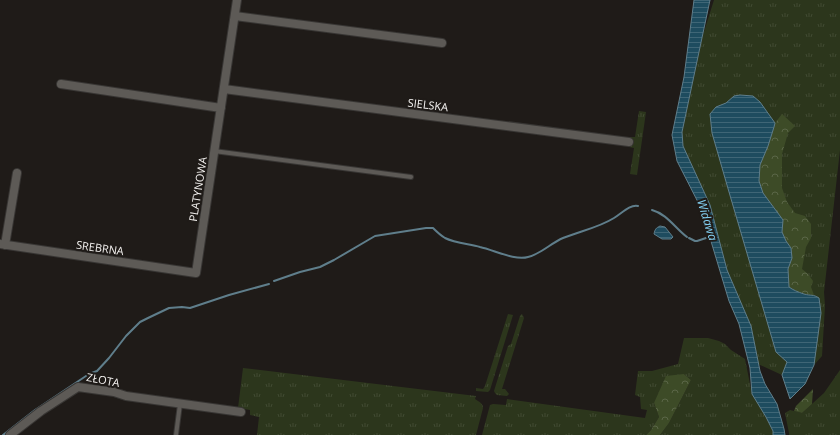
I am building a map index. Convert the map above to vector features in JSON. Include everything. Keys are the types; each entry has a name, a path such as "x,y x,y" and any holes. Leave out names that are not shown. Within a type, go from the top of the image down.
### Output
{"street":[{"name":"PLATYNOWA","path":"196,273 237,0"},
{"path":"235,16 442,43"},
{"path":"61,84 221,108"},
{"name":"SIELSKA","path":"224,89 629,142"},
{"path":"3,244 17,173"},
{"name":"SREBRNA","path":"3,244 196,273"},
{"name":"ZŁOTA","path":"13,434 41,411 78,387 114,392 126,396 241,412"}],"lane":[{"path":"214,151 411,177"},
{"path":"176,435 180,404"}],"green space":[{"path":"714,0 840,0 840,150 824,292 825,306 822,356 814,365 805,384 790,399 782,375 758,364 751,326 727,270 710,205 683,146 682,132 702,38"},
{"path":"639,111 646,112 637,175 630,174 634,148 629,147 630,137 635,137"},
{"path":"782,114 795,126 788,133 782,154 782,188 787,202 795,213 805,216 811,224 811,238 806,247 802,269 813,281 811,287 814,295 789,287 788,269 792,258 791,248 782,232 783,220 763,193 759,181 760,165 775,123"},
{"path":"508,314 513,315 490,390 488,392 476,391 476,388 483,389 485,386"},
{"path":"522,314 524,318 502,389 505,389 509,394 507,396 497,395 494,391 508,346 511,344"},
{"path":"684,338 708,338 719,341 745,359 752,394 766,417 773,431 773,435 660,435 669,423 691,380 684,374 654,403 659,417 646,435 482,435 490,405 506,405 507,399 645,418 647,410 641,409 640,397 635,395 638,371 652,371 678,364"},
{"path":"243,368 476,396 475,399 482,404 483,408 476,435 257,435 259,417 250,415 250,410 238,408"},
{"path":"840,370 840,435 789,435 785,413 790,410 802,413 824,393"},
{"path":"684,374 691,380 669,423 660,435 646,435 659,417 654,403 666,376"},
{"path":"813,389 812,404 802,413 794,411 796,406"}],"water":[{"name":"Widawa","path":"694,0 710,0 682,132 683,146 710,205 727,270 751,326 760,371 765,384 777,404 785,435 773,435 773,431 766,417 752,394 750,368 739,324 729,301 701,208 677,161 672,135 684,77"},
{"path":"734,96 753,96 760,102 775,123 760,165 759,181 763,193 783,220 782,232 791,248 792,258 788,269 789,287 806,295 819,298 821,313 814,365 805,384 790,399 782,375 787,362 776,352 712,133 710,114 716,107 726,103"},
{"path":"660,226 665,227 673,237 671,239 662,239 654,234 656,229"}],"waterway":[{"path":"274,281 320,267 375,236 426,228 433,228 449,240 486,248 517,258 533,256 563,238 602,224 632,206 638,206"},
{"path":"652,210 667,218 687,237"},
{"name":"Widawa","path":"689,238 697,241 712,236"},
{"path":"3,435 35,410 89,374 97,371 126,336 140,322 169,308 190,308 269,284"}]}
